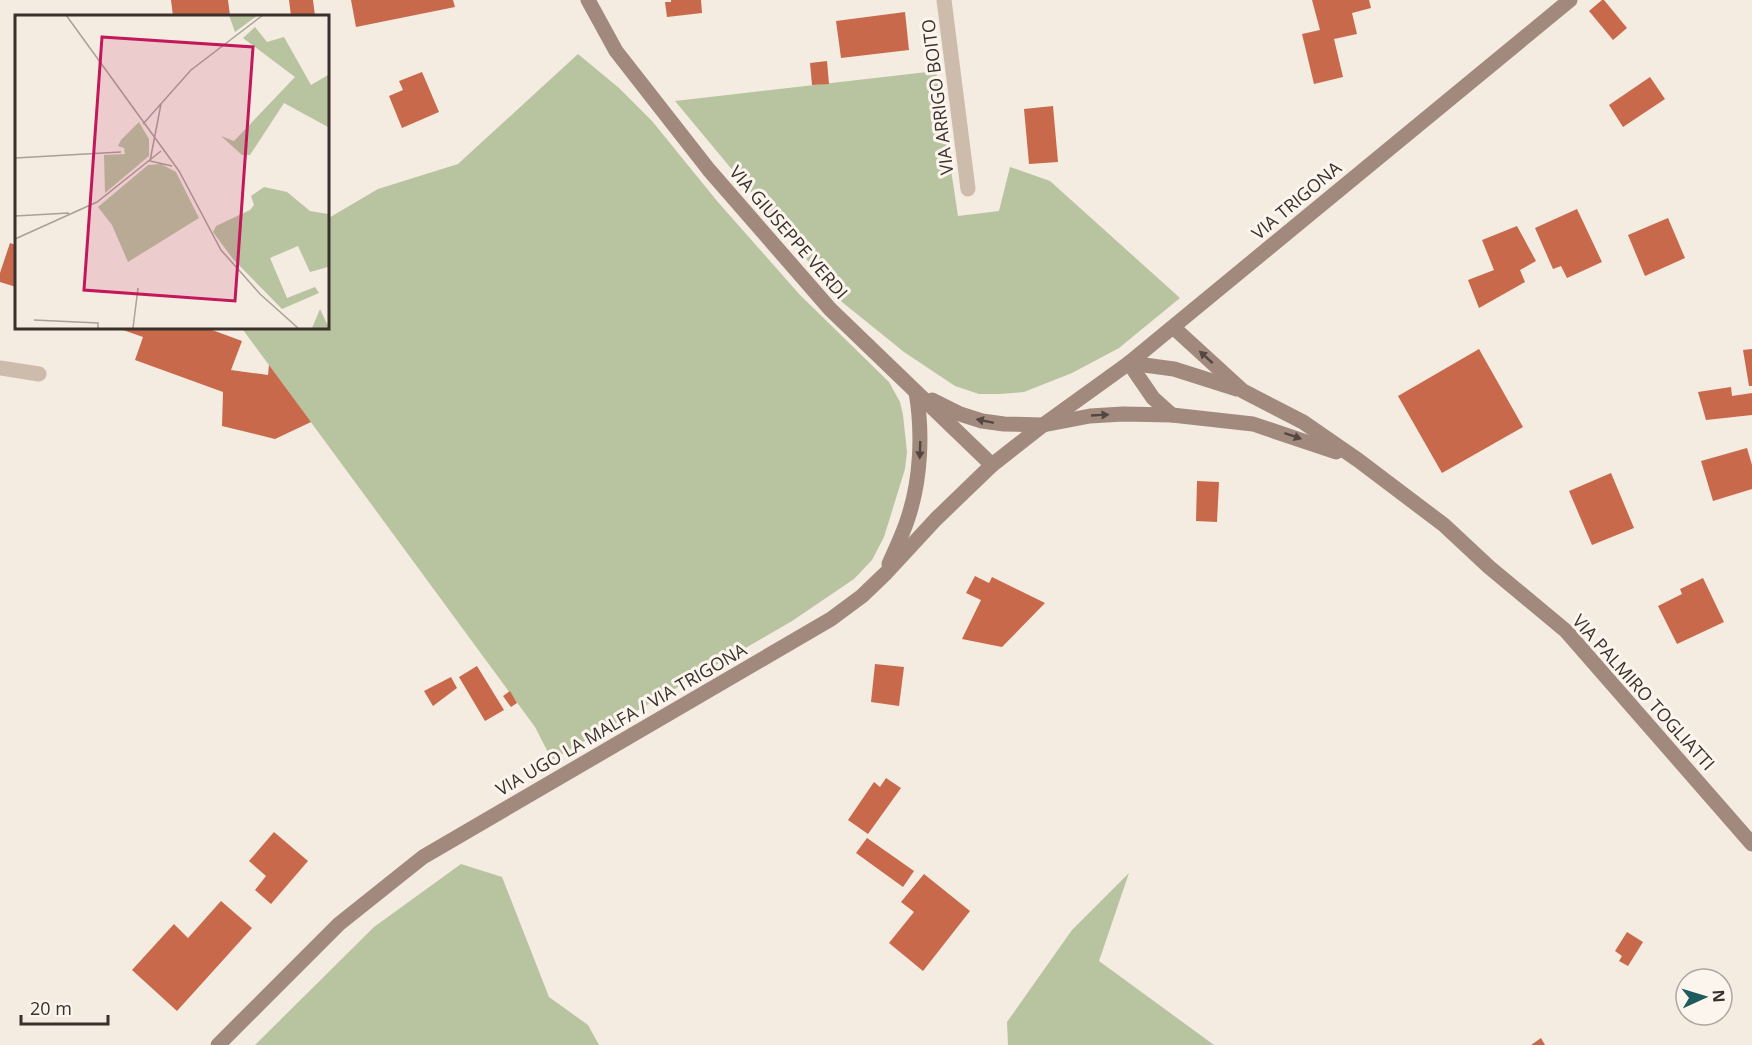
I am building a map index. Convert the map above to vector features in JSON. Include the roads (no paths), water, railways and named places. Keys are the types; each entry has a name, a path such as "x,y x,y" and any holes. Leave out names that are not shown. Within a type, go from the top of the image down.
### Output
{"street":[{"name":"VIA GIUSEPPE VERDI","path":"588,0 616,51 709,170 830,309 992,465"},
{"name":"VIA ARRIGO BOITO","path":"944,0 968,189"},
{"name":"VIA TRIGONA","path":"1043,425 1130,363 1570,0"},
{"path":"1173,327 1243,390"},
{"path":"1130,363 1174,369 1243,390 1303,422 1358,460"},
{"path":"1130,363 1153,398 1172,415"},
{"path":"0,368 39,374"},
{"path":"916,392 960,414 982,421 1004,424 1043,425 1090,416 1123,414 1172,415 1253,424 1294,436 1358,460"},
{"path":"886,573 908,519 919,468 921,418 916,392"},
{"name":"VIA UGO LA MALFA / VIA TRIGONA","path":"218,1045 339,924 423,857 831,619 862,596 992,465 1043,425"},
{"name":"VIA PALMIRO TOGLIATTI","path":"1358,460 1444,525 1566,631 1752,844"}]}
